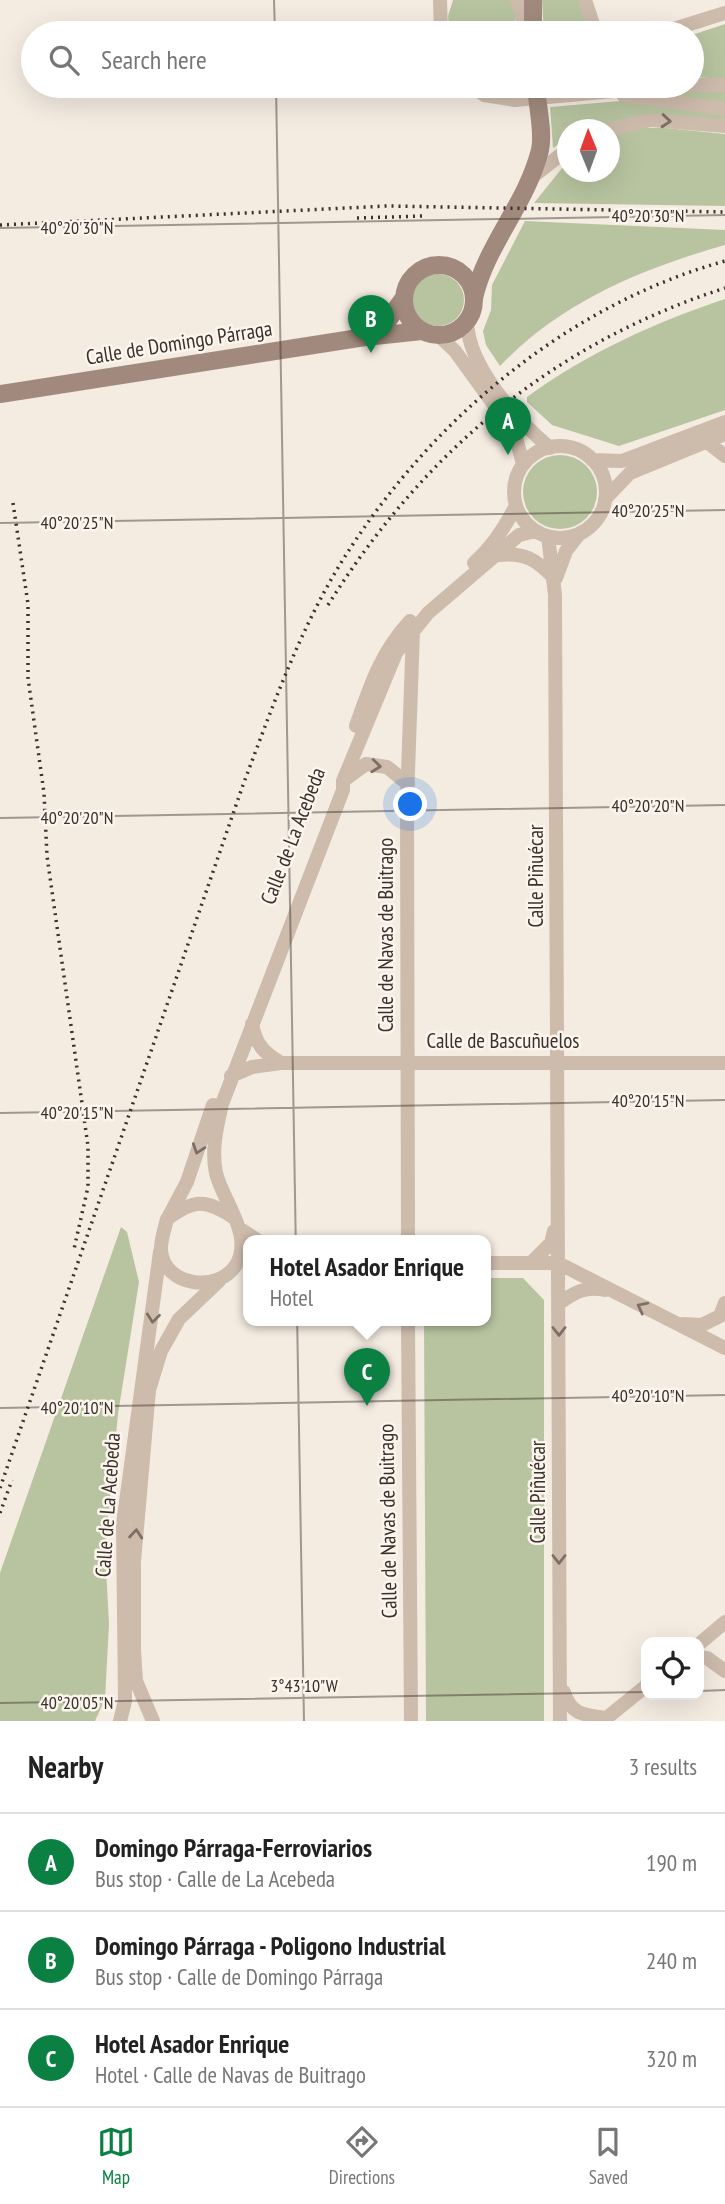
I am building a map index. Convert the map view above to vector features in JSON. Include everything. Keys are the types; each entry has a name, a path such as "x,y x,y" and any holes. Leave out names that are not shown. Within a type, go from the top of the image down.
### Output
{"street":[{"path":"440,0 441,21"},
{"path":"517,0 523,21"},
{"path":"533,0 533,21"},
{"path":"584,0 592,21"},
{"path":"699,21 725,13"},
{"path":"704,84 725,85"},
{"path":"500,98 535,98"},
{"path":"471,366 467,321 479,276 531,178 540,148 537,98"},
{"path":"640,98 725,109"},
{"path":"620,127 652,120 725,126"},
{"path":"531,178 557,158"},
{"path":"457,270 470,265 494,244"},
{"path":"365,337 386,323 404,299 412,277 422,270 445,266 457,270 471,287 474,298"},
{"path":"404,299 408,318 455,351 471,366 510,416 550,447"},
{"path":"430,333 455,332 467,321"},
{"name":"Calle de Domingo Párraga","path":"0,394 365,337 430,333"},
{"path":"510,416 523,464"},
{"path":"592,460 622,461 725,422"},
{"path":"499,555 515,553 529,556 555,579 566,551 580,533 597,519 605,499 630,473 725,434"},
{"path":"706,441 725,456 725,465"},
{"path":"580,533 564,538 541,534 523,520 516,505 515,484 523,464 550,447 572,448 592,460 603,477 605,499"},
{"name":"Calle de La Acebeda","path":"167,1219 187,1182 372,681 391,642 424,607 489,550 507,525 516,505"},
{"name":"Calle de La Acebeda","path":"236,1222 216,1173 215,1135 231,1076 303,897 343,790 343,781 396,653 428,613 499,555 519,535 541,534"},
{"name":"Calle Piñuécar","path":"541,534 555,579 560,1721"},
{"name":"Calle de Navas de Buitrago","path":"408,1235 408,784 413,630"},
{"path":"343,781 366,764 387,767 408,784"},
{"path":"252,1023 254,1038 262,1052 281,1063"},
{"name":"Calle de Bascuñuelos","path":"231,1076 252,1067 281,1063 725,1063"},
{"path":"236,1222 242,1247 236,1265 222,1278 204,1284 184,1280 169,1268 160,1251 167,1219 187,1204 212,1203 236,1222 251,1235"},
{"name":"Calle Piñuécar","path":"530,1263 551,1243 558,1216"},
{"name":"Calle de La Acebeda","path":"120,1721 125,1701 123,1524 160,1251"},
{"path":"491,1263 558,1263 725,1348"},
{"name":"Calle de La Acebeda","path":"153,1721 136,1681 134,1650 134,1562 149,1390 161,1351 179,1319 222,1278"},
{"path":"558,1304 576,1291 590,1287 613,1292"},
{"path":"677,1324 702,1325 720,1316 725,1303"},
{"name":"Calle de Navas de Buitrago","path":"408,1326 411,1721"},
{"path":"704,1640 725,1622"},
{"path":"704,1658 725,1671"},
{"name":"Calle Piñuécar","path":"560,1681 568,1707 577,1714 605,1719"},
{"path":"605,1719 641,1690"}],"green space":[{"path":"453,0 510,0 515,21 449,21"},
{"path":"542,0 582,0 589,21 543,21"},
{"path":"725,24 725,79 704,78 704,31"},
{"path":"704,90 725,91 725,105 685,98 704,98"},
{"path":"620,101 644,102 725,115 725,122 639,116 620,121 557,119 557,145 553,148 550,107"},
{"path":"641,128 665,128 725,134 725,206 534,203 557,174 557,182 620,182 620,133"},
{"path":"525,221 725,230 725,245 663,265 604,290 549,323 500,366 486,345 483,331 491,310 492,285"},
{"path":"438,274 448,276 456,282 462,290 462,310 456,318 448,324 438,326 428,324 420,318 414,310 412,300 414,290 420,282 428,276"},
{"path":"725,299 725,410 619,446 552,425 527,402 527,397 550,381 598,353 647,329"},
{"path":"560,455 581,461 591,471 597,492 591,513 581,523 560,529 539,523 529,513 523,492 529,471 539,461"},
{"path":"121,1227 127,1232 139,1282 118,1414 105,1549 109,1624 105,1699 95,1721 0,1721 0,1573"},
{"path":"491,1278 523,1278 544,1300 544,1721 426,1721 424,1326 491,1326"}],"railway":[{"path":"0,225 387,206 725,212"},
{"path":"357,218 423,216"},
{"path":"0,1488 243,785 288,669 328,585 379,507 418,460 461,415 508,374 558,338 611,307 667,281 725,261"},
{"path":"328,605 406,499 450,452 498,410 549,373 603,340 662,311 725,288"},
{"path":"13,503 28,604 28,678 44,793 47,856 88,1146 88,1187 74,1249"},
{"path":"0,1513 12,1480"}],"place":[{"name":"Domingo Párraga - Poligono Industrial","path":"371,353"},
{"name":"Domingo Párraga-Ferroviarios","path":"508,455"},
{"name":"Hotel Asador Enrique","path":"367,1406"}]}
